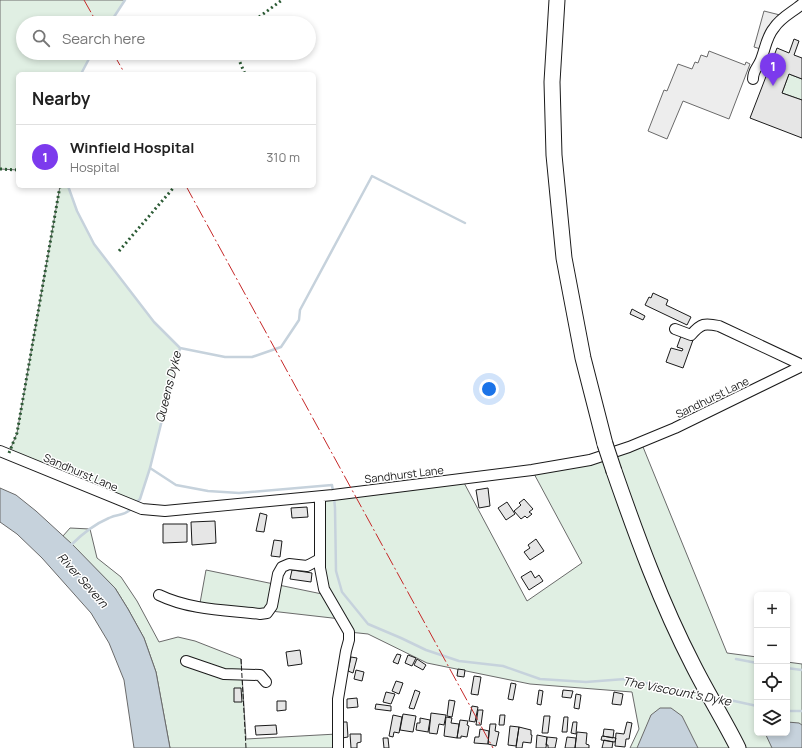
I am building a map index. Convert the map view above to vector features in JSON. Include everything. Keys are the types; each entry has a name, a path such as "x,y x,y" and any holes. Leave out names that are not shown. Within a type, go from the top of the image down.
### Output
{"highway":[{"path":"557,0 552,82 554,155 564,258 583,358 605,444 637,536 660,594 693,665 738,748"}],"street":[{"path":"753,79 753,73 759,63 768,37 773,28 784,16 801,8"},
{"path":"675,329 691,334 697,328 707,323 719,326 802,366"},
{"name":"Sandhurst Lane","path":"0,452 142,509 166,511 320,497 532,470 590,460 629,447 676,428 802,366"},
{"path":"320,497 320,568 324,589 349,632 350,640 346,651 338,699 338,748"},
{"path":"159,595 174,602 195,607 260,614 267,613 272,606 278,574 282,568 288,564 307,566 320,559"},
{"path":"186,660 224,674 260,675 266,682"}],"green space":[{"path":"0,0 125,0 115,16 16,16 16,60 88,60 82,72 16,72 16,170 0,169"},
{"path":"789,74 802,79 802,100 782,93"},
{"path":"60,188 69,188 77,211 94,244 154,322 180,348 150,468 140,499 133,506 8,455 17,433"},
{"path":"641,442 727,653 754,657 754,736 790,736 790,662 802,664 802,748 630,748 639,729 632,692 530,684 427,663 368,634 349,632 341,619 200,603 206,570 327,595 324,589 320,497 462,479 527,601 582,563 532,470"},
{"path":"70,528 90,529 97,558 121,577 137,601 159,642 178,637 195,641 241,659 246,739 337,734 338,748 170,748 156,672 144,638 115,588 63,536"}],"shaded area":[{"path":"764,11 784,16 764,50 754,47"},
{"path":"709,51 745,65 746,62 750,64 729,119 683,101 667,139 648,131 664,90 667,91 678,64 692,69 695,62 698,63 701,55 707,57"}],"water":[{"name":"River Severn","path":"0,488 16,495 36,511 72,544 115,588 144,638 156,672 170,748 134,748 124,680 109,643 91,613 42,558 17,534 0,522"},
{"path":"660,708 671,708 682,716 698,748 637,748 651,715"},
{"path":"790,722 799,723 802,725 802,748 772,748 766,736 790,736"}],"building":[{"path":"794,39 799,41 794,55 802,58 802,79 789,74 782,93 802,100 802,138 750,118 777,48 789,53"},
{"path":"653,293 668,300 666,305 691,317 687,325 645,305"},
{"path":"632,309 645,316 643,320 630,314"},
{"path":"681,336 693,340 683,368 666,362 671,348 682,351 683,349 677,347"},
{"path":"488,488 490,506 479,508 476,490"},
{"path":"524,499 533,509 529,512 532,514 527,518 525,516 521,519 514,511 521,505 519,503"},
{"path":"507,502 515,514 506,520 498,508"},
{"path":"307,507 308,517 292,518 291,508"},
{"path":"260,513 267,515 264,532 256,531"},
{"path":"215,521 216,543 192,545 191,522"},
{"path":"163,524 187,524 187,542 163,543"},
{"path":"536,539 544,551 530,560 524,552 530,548 528,545"},
{"path":"274,540 282,541 280,557 271,556"},
{"path":"292,570 312,573 311,582 290,579"},
{"path":"531,571 535,578 539,575 543,581 529,590 521,577"},
{"path":"300,650 302,664 288,666 286,652"},
{"path":"397,654 401,655 398,664 393,662"},
{"path":"408,655 416,658 412,666 405,663"},
{"path":"351,657 357,658 353,673 348,671"},
{"path":"417,659 426,665 423,670 414,665"},
{"path":"458,669 465,670 464,677 457,676"},
{"path":"356,670 364,672 362,681 354,679"},
{"path":"474,676 481,677 478,695 471,694"},
{"path":"396,681 403,683 399,694 392,691"},
{"path":"511,683 516,684 513,700 508,699"},
{"path":"234,688 241,688 242,702 234,702"},
{"path":"415,690 420,692 414,709 409,708"},
{"path":"539,690 543,691 541,705 537,704"},
{"path":"563,690 573,691 571,698 562,697"},
{"path":"386,692 395,694 391,704 383,702"},
{"path":"614,692 623,694 621,705 612,704"},
{"path":"576,694 581,695 579,709 574,708"},
{"path":"357,698 358,707 347,708 347,699"},
{"path":"449,700 455,701 452,717 447,716"},
{"path":"277,701 286,701 286,710 277,711"},
{"path":"376,704 391,706 391,711 375,709"},
{"path":"472,706 478,707 475,722 469,721"},
{"path":"478,710 483,710 481,725 476,725"},
{"path":"431,713 446,715 444,725 439,724 437,734 429,733"},
{"path":"403,714 416,716 413,732 400,730"},
{"path":"393,715 402,717 399,733 394,732 393,737 389,736"},
{"path":"500,715 505,715 504,725 499,725"},
{"path":"544,716 550,716 548,733 542,733"},
{"path":"446,717 452,718 451,723 459,724 457,738 444,736"},
{"path":"564,717 568,717 567,732 562,732"},
{"path":"420,718 430,720 428,732 416,730 417,723 420,723"},
{"path":"460,720 468,721 467,725 469,726 467,737 461,736 461,738 457,738"},
{"path":"342,722 347,722 348,737 342,738"},
{"path":"573,722 577,722 576,734 571,733"},
{"path":"627,722 632,723 629,739 626,739 625,747 615,746 616,733 624,734"},
{"path":"490,724 496,724 495,731 499,732 496,746 488,744"},
{"path":"276,725 277,734 256,735 255,726"},
{"path":"510,726 519,727 516,746 508,745"},
{"path":"519,727 531,730 531,743 523,742 522,748 516,748"},
{"path":"480,729 489,731 488,744 474,743 475,737 479,737"},
{"path":"604,729 614,730 613,738 603,736"},
{"path":"577,732 587,733 586,744 589,745 589,748 575,748"},
{"path":"350,734 361,734 361,742 357,743 357,748 351,748"},
{"path":"537,735 547,737 546,748 536,748"},
{"path":"602,736 616,738 615,742 601,740"},
{"path":"547,737 557,738 555,748 548,748 548,745 546,745"},
{"path":"567,737 576,738 575,748 565,748"},
{"path":"383,738 388,738 389,748 384,748"},
{"path":"604,740 613,742 612,748 602,748"}],"waterway":[{"name":"Queens Dyke","path":"115,16 125,0"},
{"name":"Queens Dyke","path":"82,72 88,60"},
{"path":"180,348 225,357 252,357 281,347 299,320 300,310 372,176 465,223"},
{"name":"Queens Dyke","path":"69,188 77,211 94,244 154,322 180,348 150,468 140,499 135,504"},
{"name":"The Viscount's Dyke","path":"150,468 176,485 208,491 239,493 332,485 333,492"},
{"name":"The Viscount's Dyke","path":"334,497 336,571 342,592 368,624 426,650 459,661 503,666 540,679 586,682 625,679 702,694"},
{"name":"Queens Dyke","path":"71,545 84,533 99,523 126,513 132,508"},
{"path":"736,659 754,662"},
{"path":"790,668 802,670"},
{"name":"The Viscount's Dyke","path":"716,697 754,705"},
{"name":"The Viscount's Dyke","path":"790,711 802,711"}],"hedge":[{"path":"260,16 282,0"},
{"path":"239,60 244,72"},
{"path":"0,169 16,170"},
{"path":"9,453 17,433 60,188"},
{"path":"119,251 173,188"}],"fence":[{"path":"241,659 246,748"}],"power":[{"path":"84,0 93,16"},
{"path":"117,60 124,72"},
{"path":"187,188 493,748"}],"place":[{"name":"Winfield Hospital","path":"773,86"}]}
